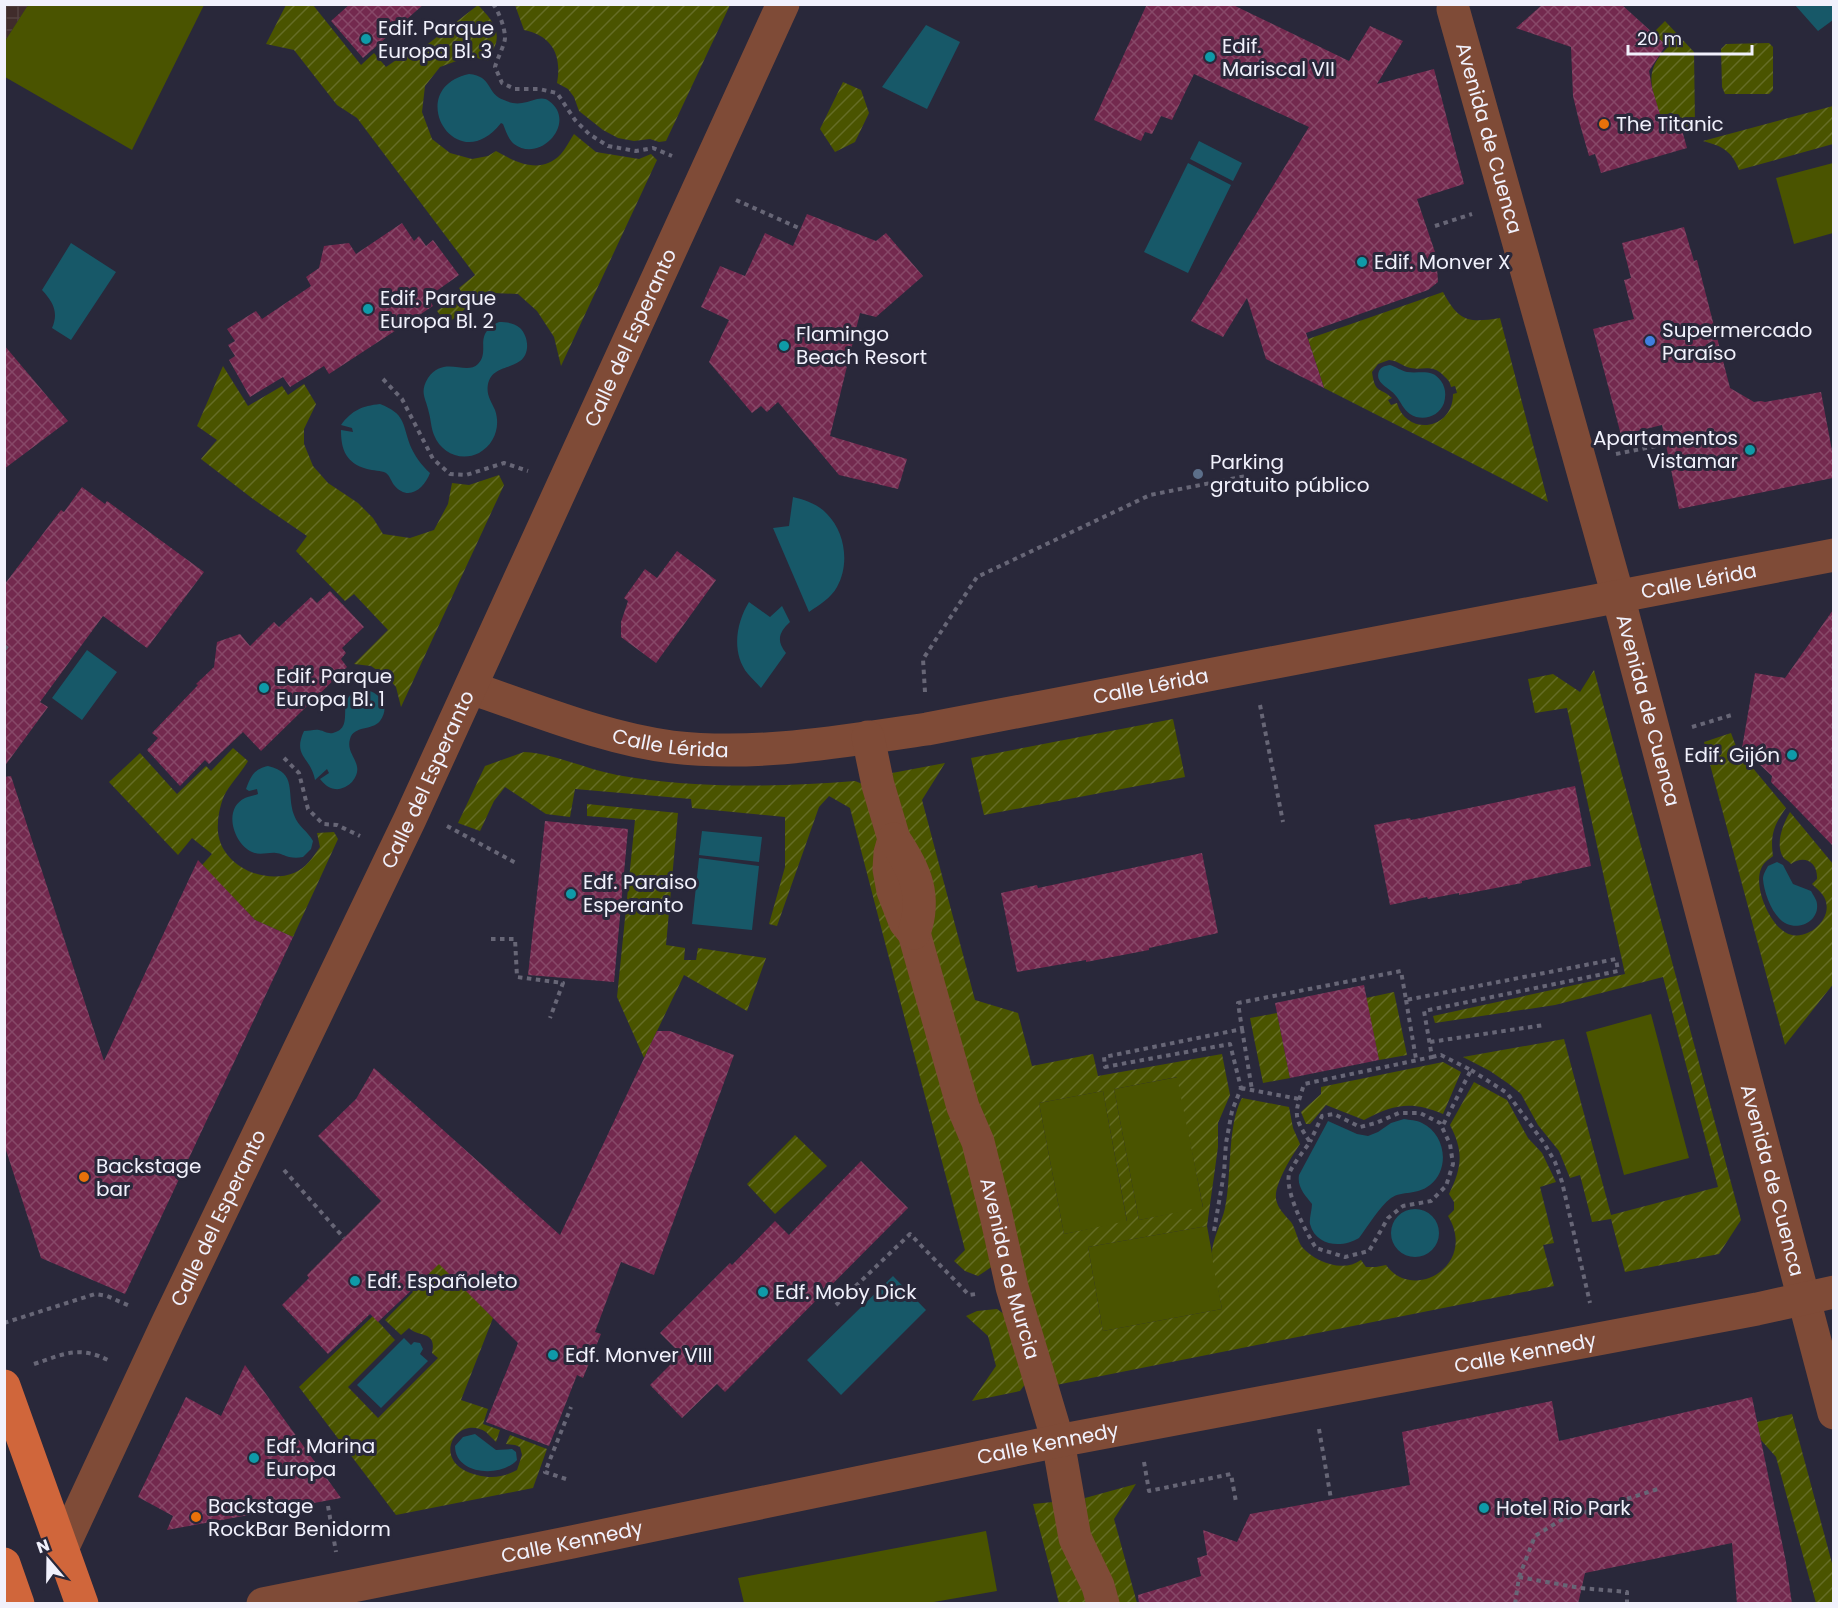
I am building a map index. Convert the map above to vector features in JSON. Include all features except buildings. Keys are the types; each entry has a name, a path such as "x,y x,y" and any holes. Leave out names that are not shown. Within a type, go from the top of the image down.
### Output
{"main road":[{"path":"16,1376 62,1549 82,1604"},
{"path":"4,1564 18,1604"}],"street":[{"name":"Calle del Esperanto","path":"62,1549 471,688 563,481 783,4"},
{"name":"Avenida de Cuenca","path":"1452,6 1618,596 1788,1234 1818,1295 1833,1413"},
{"name":"Calle Lérida","path":"471,688 615,736 672,747 730,751 802,747 927,729 1833,555"},
{"name":"Avenida de Murcia","path":"868,737 878,785 894,839 889,869 893,891 905,922 914,933 963,1107 978,1142 1012,1287 1058,1441 1075,1538 1098,1586 1103,1604"},
{"name":"Calle Kennedy","path":"263,1604 1058,1441 1597,1340 1818,1295"}],"path":[{"path":"493,4 497,9 505,39 495,67 502,83 515,89 539,89 557,93 575,120 589,134 608,146 636,151 653,148 702,177 801,229"},
{"path":"383,379 402,399 433,459 450,474 466,475 504,463 563,481"},
{"path":"1580,462 1666,444"},
{"path":"927,729 923,659 977,578 1150,495 1246,476"},
{"path":"4,646 11,651"},
{"path":"1252,666 1283,822"},
{"path":"1656,737 1735,714"},
{"path":"284,758 300,773 308,809 323,824 338,825 394,852"},
{"path":"415,807 516,863"},
{"path":"491,939 515,939 517,977 562,983 550,1018"},
{"path":"1406,1000 1616,959 1618,971 1424,1011 1432,1057"},
{"path":"1252,1090 1238,1003 1401,971 1416,1059"},
{"path":"1430,1042 1544,1025"},
{"path":"1214,1231 1224,1173 1226,1143 1232,1111 1240,1088 1230,1044 1105,1067 1104,1057 1242,1029"},
{"path":"1310,1142 1301,1129 1295,1113 1304,1084 1441,1055 1471,1070 1507,1093 1544,1143 1555,1162 1586,1280 1597,1340"},
{"path":"1442,1127 1471,1070"},
{"path":"1240,1088 1299,1099"},
{"path":"1399,1113 1420,1113 1440,1123 1450,1144 1453,1164 1446,1186 1431,1201 1403,1206 1388,1218 1369,1251 1345,1257 1316,1248 1304,1227 1290,1192 1289,1174 1310,1142 1322,1116 1334,1114 1360,1127 1399,1113"},
{"path":"256,1138 344,1238"},
{"path":"836,1305 910,1234 969,1295 1012,1287"},
{"path":"4,1323 95,1294 121,1302"},
{"path":"16,1376 72,1352 98,1355"},
{"path":"1312,1393 1331,1499"},
{"path":"566,1479 545,1472 570,1407"},
{"path":"1149,1491 1231,1474 1236,1502"},
{"path":"1515,1604 1520,1576 1535,1536 1562,1520 1661,1488"},
{"path":"328,1506 344,1588"},
{"path":"1520,1576 1580,1588 1627,1592 1627,1604"}],"shaded area":[{"path":"5,5 28,5 5,41"}],"green space":[{"path":"28,5 204,5 132,150 5,77 5,41"},
{"path":"286,5 313,5 361,65 374,53 386,67 402,56 415,54 478,5 495,27 496,43 488,61 470,56 440,67 425,86 422,112 432,139 450,153 472,159 488,156 496,151 521,163 537,165 545,164 561,154 574,134 596,152 639,159 651,154 657,160 561,366 554,337 537,311 518,294 493,293 471,304 447,324 437,311 462,293 459,288 475,275 357,118 337,105 294,50 266,44"},
{"path":"515,5 730,5 666,141 659,142 650,139 634,141 618,138 603,130 579,111 568,89 557,83 558,64 549,42 524,30"},
{"path":"1665,21 1694,52 1695,124 1681,129 1662,121 1653,91 1654,65 1668,47 1653,33"},
{"path":"1769,43 1773,47 1773,90 1769,94 1725,94 1722,87 1721,49 1726,44"},
{"path":"843,82 861,90 869,113 855,142 835,152 820,129"},
{"path":"1833,106 1833,144 1739,170 1726,150 1703,141"},
{"path":"1833,163 1833,233 1794,244 1776,178"},
{"path":"1443,292 1454,309 1466,318 1480,320 1500,318 1548,502 1324,388 1308,339","holes":["1389,360 1407,367 1434,369 1447,379 1451,387 1455,386 1457,393 1453,394 1446,416 1428,425 1419,424 1410,421 1402,414 1397,403 1391,405 1388,400 1392,398 1377,387 1372,372 1378,364"]},
{"path":"223,366 248,406 282,386 288,395 304,384 316,404 304,429 304,444 313,466 328,483 358,503 373,518 383,534 410,538 434,530 448,504 452,483 469,485 499,475 504,485 401,707 396,687 387,677 371,666 354,664 388,630 354,594 345,601 296,551 307,536 253,499 201,459 217,440 197,426"},
{"path":"1594,670 1741,1220 1719,1254 1625,1272 1611,1219 1592,1222 1580,1175 1570,1178 1559,1151 1538,1125 1521,1094 1490,1071 1463,1057 1564,1039 1611,1215 1718,1187 1663,977 1555,1005 1435,1023 1433,1016 1625,974 1567,708 1535,713 1528,679 1553,674 1580,692"},
{"path":"1173,719 1185,777 984,815 971,758"},
{"path":"1731,733 1737,749 1786,808 1774,830 1773,856 1763,865 1759,877 1766,907 1777,926 1784,932 1799,935 1812,931 1822,921 1827,909 1824,897 1812,884 1817,879 1813,865 1806,860 1791,864 1781,852 1781,834 1790,812 1833,864 1834,983 1785,1045 1704,742"},
{"path":"233,748 248,761 226,792 219,813 219,837 224,849 232,859 254,873 281,876 298,871 312,858 320,847 317,833 334,832 338,839 293,937 255,920 202,865 212,854 192,838 178,855 109,782 140,753 177,794 206,766 211,771"},
{"path":"524,752 536,753 617,775 676,783 736,786 855,781 865,785 996,1264 978,1276 965,1271 954,1261 965,1250 850,808 829,796 819,807 777,926 769,924 785,867 785,817 692,808 691,799 575,789 570,817 546,814 505,787 494,801 480,831 458,823 485,766"},
{"path":"945,763 922,800 975,1000 1018,1013 1032,1066 1093,1054 1098,1076 1222,1054 1230,1095 1218,1123 1218,1147 1207,1226 1088,1247 1103,1331 1222,1309 1212,1248 1225,1208 1234,1122 1242,1098 1289,1107 1293,1128 1300,1144 1281,1178 1276,1199 1280,1209 1293,1225 1302,1247 1314,1257 1330,1264 1346,1266 1361,1260 1366,1267 1386,1265 1398,1276 1411,1280 1425,1279 1438,1273 1449,1263 1455,1250 1455,1234 1448,1216 1454,1210 1454,1202 1449,1194 1457,1176 1460,1160 1458,1143 1450,1125 1474,1082 1507,1100 1528,1138 1542,1153 1556,1182 1540,1187 1554,1243 1543,1245 1554,1286 1056,1385 975,1102 905,840 892,773","holes":["1177,1077 1203,1207 1139,1220 1114,1089","1103,1091 1127,1221 1064,1234 1039,1103"]},
{"path":"587,804 678,813 666,945 685,948 684,960 696,960 698,948 766,958 747,1011 684,975 644,1058 617,997 635,820 587,816"},
{"path":"1394,992 1407,1055 1379,1060 1366,998"},
{"path":"1277,1013 1290,1078 1263,1083 1250,1018"},
{"path":"1651,1014 1689,1158 1624,1175 1586,1032"},
{"path":"1443,1062 1461,1072 1443,1114 1422,1107 1403,1106 1385,1110 1364,1120 1326,1105 1310,1124 1306,1124 1301,1112 1321,1094 1321,1087"},
{"path":"1178,1077 1203,1208 1139,1220 1114,1089"},
{"path":"1103,1091 1127,1222 1064,1234 1039,1103"},
{"path":"795,1135 827,1166 775,1214 747,1184"},
{"path":"1207,1226 1222,1309 1103,1331 1088,1247"},
{"path":"434,1257 493,1318 461,1400 488,1409 483,1424 500,1430 496,1442 486,1432 475,1428 465,1429 457,1434 450,1451 454,1461 462,1469 477,1475 498,1477 517,1470 522,1455 520,1447 506,1444 510,1435 547,1449 533,1488 396,1515 299,1387 373,1316 395,1340 348,1387 378,1418 438,1358 432,1353 433,1346 430,1338 409,1328 401,1335 385,1320 413,1292 405,1283"},
{"path":"997,1309 1008,1317 1026,1383 1020,1391 972,1401 996,1366 988,1336 966,1316 977,1311"},
{"path":"1792,1414 1833,1567 1833,1603 1816,1603 1776,1457 1761,1440 1757,1422"},
{"path":"1136,1484 1114,1519 1137,1603 1115,1603 1088,1542 1085,1498"},
{"path":"1053,1502 1094,1603 1059,1603 1033,1504"},
{"path":"986,1531 997,1591 928,1603 744,1603 738,1578"}],"water":[{"path":"1795,5 1833,5 1833,20 1818,31"},
{"path":"926,25 960,42 927,109 882,87"},
{"path":"469,74 482,78 494,94 508,102 520,103 536,99 549,101 557,110 559,119 558,129 552,138 535,149 524,149 512,142 501,123 484,138 468,142 453,137 443,126 438,111 439,96 449,83"},
{"path":"1199,141 1242,163 1233,181 1190,159"},
{"path":"1188,163 1231,185 1188,273 1144,252"},
{"path":"71,243 116,272 71,340 52,328 55,317 54,307 42,290"},
{"path":"499,322 510,323 520,328 527,341 527,350 520,361 497,371 490,378 488,391 497,416 497,429 489,445 472,456 452,454 441,447 432,430 424,395 425,383 434,371 441,368 467,368 478,364 482,359 486,332"},
{"path":"1390,365 1407,372 1434,374 1444,386 1445,395 1442,408 1434,415 1425,418 1408,412 1394,393 1379,379 1380,369"},
{"path":"380,404 398,415 414,453 430,473 420,488 410,493 399,490 386,473 369,470 354,463 344,450 341,430 353,432 352,428 341,425 358,410"},
{"path":"793,497 815,505 827,514 838,530 844,549 843,568 837,587 828,598 809,612 773,528 789,526"},
{"path":"749,602 770,617 782,606 790,622 783,629 780,637 786,653 761,688 743,666 737,648 738,628"},
{"path":"87,650 117,672 82,720 52,698"},
{"path":"362,689 373,692 382,699 383,715 377,724 355,732 350,739 350,750 357,765 356,776 352,782 340,789 326,786 320,779 329,773 327,769 315,780 301,752 300,746 304,731 317,730 333,733 340,730 344,725 348,698"},
{"path":"268,766 277,769 287,779 294,815 313,841 311,849 303,857 252,852 240,842 236,834 232,818 234,810 245,798 258,794 257,789 249,791 246,789 254,774 259,769"},
{"path":"702,831 762,837 759,862 699,855"},
{"path":"699,858 759,866 752,930 692,924"},
{"path":"1777,862 1783,865 1793,884 1811,891 1816,901 1815,915 1803,925 1792,926 1782,921 1770,904 1763,877 1768,866"},
{"path":"1404,1119 1422,1123 1436,1135 1443,1161 1437,1178 1425,1188 1391,1198 1378,1211 1359,1238 1353,1241 1338,1244 1318,1237 1310,1224 1312,1204 1300,1187 1299,1175 1328,1121 1357,1134 1368,1136 1391,1123"},
{"path":"1415,1209 1432,1216 1439,1233 1432,1250 1415,1257 1398,1250 1391,1233 1398,1216"},
{"path":"893,1276 926,1310 841,1395 807,1360"},
{"path":"404,1338 411,1345 414,1342 420,1343 423,1349 420,1354 428,1361 381,1408 357,1385"},
{"path":"475,1434 496,1450 512,1449 516,1452 517,1460 510,1466 490,1471 470,1468 457,1456 455,1446 463,1437"}],"place":[{"name":"Edif. Parque Europa Bl. 3","path":"366,39"},
{"name":"Edif. Mariscal VII","path":"1210,57"},
{"name":"The Titanic","path":"1604,124"},
{"name":"Edif. Monver X","path":"1362,262"},
{"name":"Edif. Parque Europa Bl. 2","path":"368,309"},
{"name":"Supermercado Paraíso","path":"1650,341"},
{"name":"Flamingo Beach Resort","path":"784,346"},
{"name":"Apartamentos Vistamar","path":"1750,450"},
{"name":"Parking gratuito público","path":"1198,474"},
{"name":"Edif. Parque Europa Bl. 1","path":"264,688"},
{"name":"Edif. Gijón","path":"1792,755"},
{"name":"Edf. Paraiso Esperanto","path":"571,894"},
{"name":"Backstage bar","path":"84,1177"},
{"name":"Edf. Españoleto","path":"355,1281"},
{"name":"Edf. Moby Dick","path":"763,1292"},
{"name":"Edf. Monver VIII","path":"553,1355"},
{"name":"Edf. Marina Europa","path":"254,1458"},
{"name":"Hotel Rio Park","path":"1484,1508"},
{"name":"Backstage RockBar Benidorm","path":"196,1517"}]}
